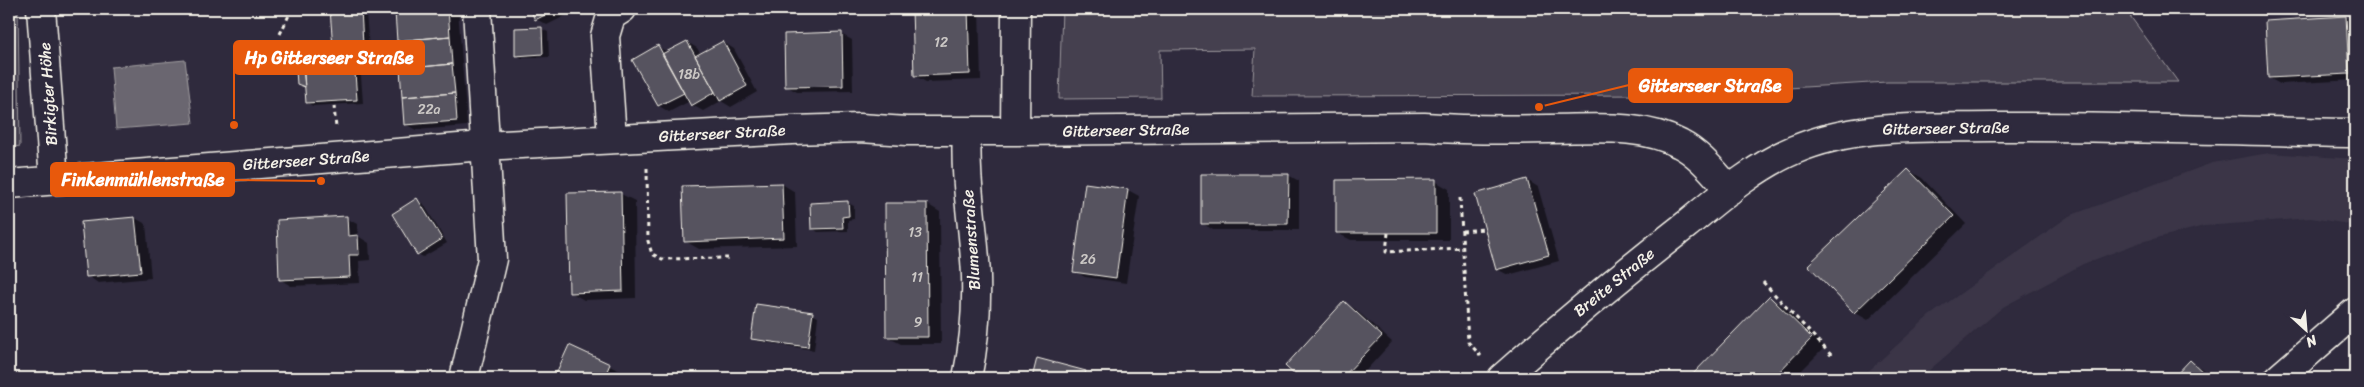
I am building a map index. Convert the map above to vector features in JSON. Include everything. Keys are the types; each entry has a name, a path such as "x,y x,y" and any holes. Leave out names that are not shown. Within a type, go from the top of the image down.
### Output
{"street":[{"name":"Birkigter Höhe","path":"41,9 54,179"},
{"path":"464,378 492,259 477,9"},
{"path":"612,138 605,36 611,16 622,9"},
{"path":"1015,131 1016,9"},
{"name":"Gitterseer Straße","path":"9,184 484,146 612,138 860,128 1015,131 1424,127 1634,131 1667,138 1682,144 1730,190 1792,150 1826,138 1864,130 2028,127 2355,133"},
{"name":"Blumenstraße","path":"967,131 965,165 976,276 973,351 967,378"},
{"name":"Breite Straße","path":"1502,378 1579,310 1730,190"},
{"path":"2279,378 2355,312"}],"path":[{"path":"280,34 292,9"},
{"path":"334,106 336,129"},
{"path":"647,167 648,242 652,254 662,259 728,258"},
{"path":"1460,198 1468,342 1481,356"},
{"path":"1462,231 1485,229"},
{"path":"1388,233 1386,252 1462,248"},
{"path":"1763,282 1832,356"}],"shaded area":[{"path":"9,9 18,9 20,146 9,148"},
{"path":"1062,9 2125,9 2178,82 1887,82 1673,95 1252,96 1255,49 1160,50 1161,98 1059,99"},
{"path":"185,60 193,123 116,129 111,67"},
{"path":"2269,153 2355,159 2355,225 2311,218 2204,226 2141,242 2083,264 2003,307 1920,378 1861,378 1929,316 2069,216 2212,163"}],"building":[{"path":"361,9 363,45 333,47 330,10"},
{"path":"395,9 445,9 395,12"},
{"path":"448,9 450,36 397,41 395,12"},
{"path":"530,9 557,9 535,20"},
{"path":"912,9 968,9 970,74 914,76"},
{"path":"2346,16 2349,74 2268,78 2265,21"},
{"path":"542,27 543,54 515,56 515,28"},
{"path":"842,32 843,86 785,87 784,34"},
{"path":"450,36 452,64 400,69 397,41"},
{"path":"687,41 715,92 691,106 662,54"},
{"path":"723,41 747,86 720,101 695,56"},
{"path":"658,45 684,93 658,106 632,60"},
{"path":"353,46 357,100 306,103 302,50"},
{"path":"452,64 455,93 402,97 400,69"},
{"path":"303,65 305,87 297,84 296,71"},
{"path":"455,93 457,121 404,125 402,97"},
{"path":"1908,169 1954,216 1854,313 1808,265"},
{"path":"1201,174 1289,174 1288,224 1201,224"},
{"path":"1436,179 1436,233 1336,233 1336,180"},
{"path":"1527,179 1549,255 1496,270 1475,194"},
{"path":"782,183 784,238 684,242 682,186"},
{"path":"1085,183 1128,189 1116,278 1073,272"},
{"path":"621,192 623,291 569,293 567,193"},
{"path":"417,198 442,239 417,255 392,214"},
{"path":"848,201 849,216 842,217 843,228 811,229 810,203"},
{"path":"885,203 927,203 928,337 886,337"},
{"path":"347,216 348,236 358,235 359,255 349,255 350,277 279,280 277,220"},
{"path":"135,217 141,272 86,277 81,222"},
{"path":"1769,296 1812,338 1773,378 1689,378"},
{"path":"1344,301 1382,336 1342,378 1298,378 1285,366"},
{"path":"756,304 813,312 808,347 751,339"},
{"path":"569,345 610,364 604,378 554,378"},
{"path":"1037,358 1086,371 1084,378 1032,378"},
{"path":"2190,360 2207,376 2210,378 2173,378"}],"place":[{"name":"Gitterseer Straße","path":"1539,107"},
{"name":"Hp Gitterseer Straße","path":"234,125"},
{"name":"Finkenmühlenstraße","path":"321,181"}]}
